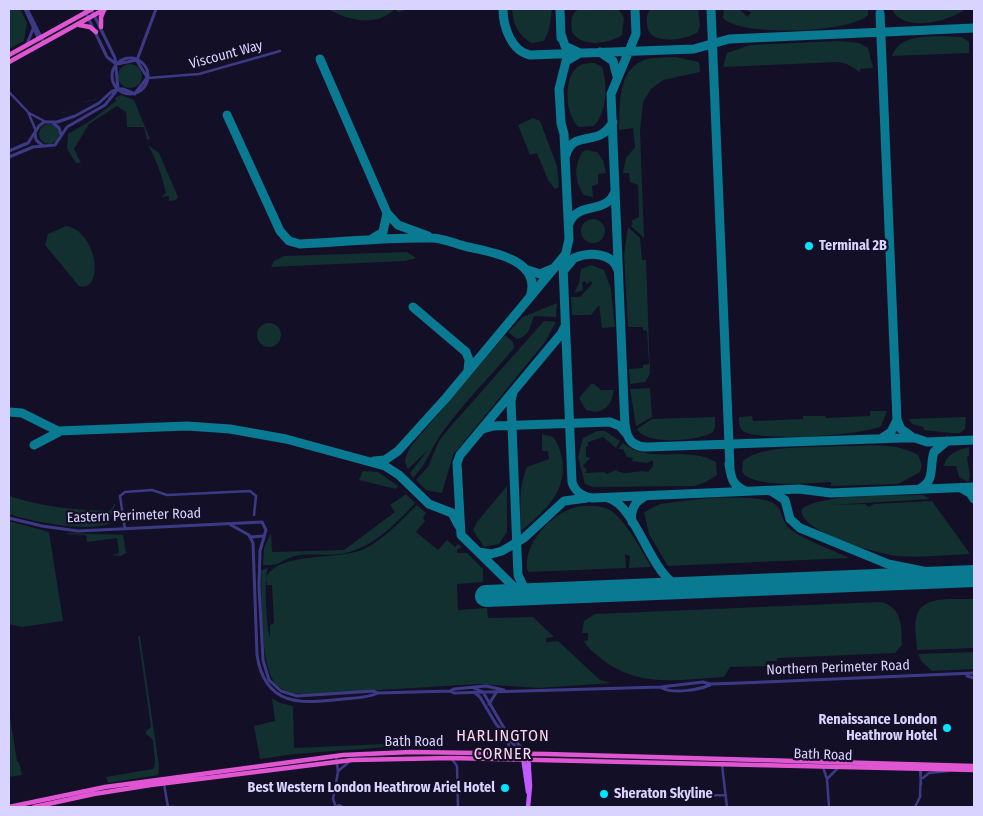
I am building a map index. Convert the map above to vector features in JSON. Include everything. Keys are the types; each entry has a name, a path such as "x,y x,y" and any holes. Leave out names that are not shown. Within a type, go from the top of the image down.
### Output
{"highway":[{"path":"9,55 85,10 91,9"},
{"path":"9,62 79,24 91,20 105,9"},
{"path":"100,27 101,16 105,9"},
{"path":"79,24 90,27 96,32"},
{"name":"Bath Road","path":"34,807 75,793 411,752 503,754 539,760 822,766 974,766"},
{"name":"Bath Road","path":"336,760 526,757 920,766 974,770"},
{"name":"Bath Road","path":"9,807 45,804"}],"main road":[{"path":"526,757 529,771 528,807"},
{"path":"526,757 528,792"},
{"path":"529,771 539,760"}],"street":[{"path":"26,9 33,29 43,44"},
{"path":"26,9 38,37"},
{"path":"91,9 117,64"},
{"path":"137,60 156,9"},
{"path":"85,10 107,57 117,64"},
{"path":"25,46 33,29"},
{"name":"Viscount Way","path":"148,78 198,74 280,51"},
{"path":"137,60 148,78 143,88 135,94 118,89 113,85 112,69 117,64 137,60"},
{"path":"9,151 28,143 41,124 63,120 82,113 118,89"},
{"path":"9,157 33,147 55,146 69,126 105,105 118,89"},
{"path":"9,92 28,112 58,126 61,135"},
{"path":"28,112 38,142 46,147"},
{"path":"125,529 120,496 125,492 152,490 167,495 251,492 256,498 254,515"},
{"name":"Eastern Perimeter Road","path":"9,518 68,530 251,523"},
{"path":"230,525 250,536 264,536 266,529 264,524 258,521 251,523 250,536"},
{"name":"Northern Perimeter Road","path":"250,536 255,555 256,655 259,669 267,686 282,697 301,702 340,700 378,693 450,691 454,689 474,690 486,686 504,690 661,687 697,682 710,684 966,676 974,678"},
{"name":"Northern Perimeter Road","path":"264,536 259,557 259,586 263,660 269,680 281,691 297,696 374,691 378,693"},
{"name":"Northern Perimeter Road","path":"966,676 974,673"},
{"name":"Northern Perimeter Road","path":"661,687 668,691 703,688 710,684"},
{"path":"483,702 483,692 486,686"},
{"path":"474,690 483,692"},
{"path":"474,690 508,739 526,757"},
{"name":"Northern Perimeter Road","path":"483,692 504,690"},
{"path":"483,692 504,728 526,757"},
{"path":"489,704 497,692"},
{"path":"503,754 509,748 508,739"},
{"path":"451,758 457,766 458,807"},
{"path":"457,766 465,758"},
{"path":"336,760 338,772 333,799 336,807 341,805 344,807"},
{"path":"338,772 343,764 352,760"},
{"path":"722,763 727,807"},
{"path":"822,766 827,778 827,804 829,807"},
{"path":"827,778 841,766"},
{"path":"915,807 920,797 923,773 920,766"},
{"path":"920,766 921,784"},
{"name":"Bath Road","path":"922,778 929,773 954,770"},
{"path":"163,781 167,807 174,807"},
{"path":"690,796 726,795"}],"green space":[{"path":"9,9 20,9 27,23 24,41 9,49"},
{"path":"328,9 395,9 388,15 380,18 363,20 345,17"},
{"path":"395,9 409,9 398,12"},
{"path":"512,9 552,9 549,30 544,41 532,43 523,37 515,25"},
{"path":"579,9 619,10 624,18 622,35 610,41 596,43 576,37 572,32 571,22 574,13"},
{"path":"651,9 698,9 700,26 698,32 677,39 660,39 649,31 647,18"},
{"path":"724,9 739,9 748,17 751,12 742,9 868,9 868,15 858,21 840,26 819,29 771,30 733,24 723,18"},
{"path":"892,9 965,9 949,18 927,23 916,23 906,21 897,16"},
{"path":"918,37 962,37 969,42 969,53 892,56 895,49 905,41"},
{"path":"838,41 859,43 868,48 873,68 860,69 860,72 847,64 838,62 723,67 727,53 750,45"},
{"path":"675,57 699,62 700,72 663,80 651,89 643,102 640,131 644,238 631,226 633,223 631,221 639,217 638,185 630,182 629,173 623,173 626,158 635,147 633,128 619,130 621,92 627,75 640,62 653,58"},
{"path":"595,63 602,67 604,74 606,90 604,106 594,126 579,127 570,113 568,104 571,75 576,68 584,64"},
{"path":"130,64 139,67 142,76 139,85 130,88 121,85 118,76 121,67"},
{"path":"121,95 134,100 150,139 147,140 144,127 127,127 126,112 117,106 89,124 74,149 81,163 76,163 67,149 68,134 90,121 116,101 115,98"},
{"path":"533,118 540,121 557,166 559,187 555,189 548,180 537,153 530,155 518,125"},
{"path":"49,124 56,127 59,134 56,141 49,144 42,141 39,134 42,127"},
{"path":"148,145 159,153 178,197 176,200 169,201 169,196 161,197 166,193 157,163"},
{"path":"586,150 597,152 603,160 606,173 598,174 598,184 592,186 593,197 584,195 578,184 576,174 582,152"},
{"path":"593,219 601,223 605,231 601,239 593,243 585,239 581,231 585,223"},
{"path":"66,226 77,231 85,239 91,250 95,272 92,281 87,286 79,286 45,245 48,234"},
{"path":"628,227 640,238 642,260 646,260 650,374 645,382 630,384 629,369 643,368 643,365 649,364 647,331 643,330 643,327 628,327 624,255"},
{"path":"407,252 416,258 405,261 271,267 274,261 284,256"},
{"path":"591,265 604,270 611,289 615,327 602,328 599,305 591,315 572,315 571,297 580,297 592,284 591,281 587,284 585,281 582,282 583,290 574,293 579,283 581,269"},
{"path":"557,303 556,317 534,316 525,336 517,339 508,332 523,317"},
{"path":"544,321 556,322 545,342 453,455 442,493 426,490 416,480 428,467 439,441"},
{"path":"269,323 278,326 281,335 278,344 269,347 260,344 257,335 260,326"},
{"path":"505,335 513,342 514,348 452,419 413,478 410,473 428,450 408,469 405,460 411,446"},
{"path":"591,384 594,384 601,390 614,390 609,405 595,412 586,410 579,398"},
{"path":"650,388 652,417 636,426 630,389"},
{"path":"870,411 887,411 881,426 871,430 833,435 789,437 752,434 743,431 739,423 739,417 752,416 753,421 803,419 803,416 825,416 826,418 870,416"},
{"path":"715,417 713,432 696,438 661,440 642,434 637,429 652,419"},
{"path":"966,417 965,429 960,433 924,430 923,427 912,424 909,419"},
{"path":"597,431 605,431 620,441 616,448 603,437 588,442 586,457 590,458 583,466 587,470 585,473 604,472 607,474 616,470 623,473 648,472 653,466 653,460 647,463 632,461 633,458 627,457 623,449 618,449 623,443 644,453 704,457 716,462 717,475 706,482 694,486 593,487 585,484 578,457 583,438"},
{"path":"542,434 553,437 559,447 562,458 562,481 546,508 521,531 521,491 527,467 549,459 548,451 542,451"},
{"path":"879,445 899,448 918,455 922,465 920,472 898,484 831,486 831,482 771,483 759,481 742,472 743,461 763,452 775,449"},
{"path":"969,447 969,456 967,457 970,476 968,482 959,477 956,466 944,466 947,458 953,453"},
{"path":"363,471 378,472 398,486 396,489 359,480"},
{"path":"507,486 507,532 499,544 484,547 473,530 477,522"},
{"path":"406,494 415,503 382,535 362,547 341,554 295,556 278,564 263,565 264,548 271,533 272,552 344,550 395,512 390,505"},
{"path":"923,495 930,499 831,505 865,504 869,507 874,504 932,501 970,554 906,557 874,551 825,533 812,525 804,517 802,509 826,500 842,498"},
{"path":"9,496 46,505 97,511 110,511 116,502 109,524 87,527 45,523 9,514"},
{"path":"755,498 771,502 777,506 786,524 793,531 849,558 668,566 649,534 644,512 660,504 699,499"},
{"path":"417,505 426,513 423,518 425,521 416,532 438,550 447,540 455,547 458,544 462,548 457,549 457,553 467,553 483,569 483,582 457,584 458,610 487,608 488,618 533,617 554,637 546,638 546,642 558,641 600,680 611,683 539,688 479,684 315,694 291,692 278,686 272,678 267,665 263,632 261,570 268,568 266,578 273,569 295,560 353,553 364,549 385,535","holes":["266,579 267,585 272,585 274,623 270,625 270,637"]},
{"path":"581,506 602,507 614,513 632,535 651,567 629,568 630,556 625,554 626,568 528,572 527,561 530,550 542,530 560,514"},
{"path":"9,521 49,532 63,621 22,627 9,624"},
{"path":"66,534 123,535 126,553 121,556 112,555 119,553 117,538 87,542 86,535"},
{"path":"974,599 974,648 917,650 915,623 921,608 933,601"},
{"path":"880,602 893,608 901,624 902,645 895,653 777,658 777,661 766,661 767,666 730,667 724,677 661,680 632,675 603,660 584,641 588,640 588,633 582,633 584,621 595,614"},
{"path":"138,636 140,636 159,766 158,775 108,783 106,777 153,769 155,763 153,740 146,734 146,731 151,727"},
{"path":"974,652 974,669 932,671 922,662 918,654"},
{"path":"272,698 280,703 293,706 294,748 386,744 387,747 294,754 260,759 254,726 275,721"},
{"path":"9,711 17,761 22,775 9,777"}],"waterway":[{"path":"85,102 97,99"},
{"path":"61,113 66,112"}],"taxiway":[{"path":"503,9 509,37 518,49 530,55 694,49 729,39 974,28"},
{"path":"560,9 561,38"},
{"path":"635,9 636,34 611,94 624,418 629,438 633,443 647,447 902,438 915,438 927,442 974,440"},
{"path":"711,9 730,468"},
{"path":"880,13 897,420"},
{"path":"561,34 565,46 580,53 566,61 559,89 561,123 564,134 569,239 563,266 572,482 577,491 582,495 592,498 799,489 831,493 974,487"},
{"path":"600,52 613,61 617,76"},
{"path":"320,59 387,213 398,225 428,236"},
{"path":"227,115 280,231 289,241 300,244 399,238 436,238 445,240 502,255 522,266 529,274 532,284 530,297"},
{"path":"566,155 575,142 600,135 613,122"},
{"path":"569,224 578,212 606,203 611,199 615,191"},
{"path":"370,240 383,232 387,213"},
{"path":"564,270 574,258 593,254 611,260 618,270"},
{"path":"374,461 385,460 398,451 446,398 565,255"},
{"path":"525,269 540,274 552,269"},
{"path":"413,307 466,352 469,360 468,370"},
{"path":"528,594 517,590 461,535 457,463 460,455 561,334 565,326"},
{"path":"513,392 511,401 518,575 524,588 537,594"},
{"path":"9,412 22,413 58,431 187,426 230,429 286,439 385,466 399,475 429,504 452,513 459,526"},
{"path":"882,438 891,432 897,420 901,429 912,437"},
{"path":"483,429 493,426 610,422 620,426 626,433"},
{"path":"34,445 59,432"},
{"path":"919,489 930,478 934,452 947,441"},
{"path":"729,464 735,484 746,491"},
{"path":"961,488 970,493 974,499"},
{"path":"771,491 785,500 790,519 800,528 888,564 953,577"},
{"path":"632,522 634,506 646,496"},
{"path":"479,552 491,554 502,551 524,538 564,501 587,498"},
{"path":"608,498 618,504 628,514 662,571 672,582 683,588"},
{"path":"969,577 974,575"}],"runway":[{"path":"486,596 974,576"}],"place":[{"name":"Terminal 2B","path":"809,246"},
{"name":"Renaissance London Heathrow Hotel","path":"947,728"},
{"name":"Best Western London Heathrow Ariel Hotel","path":"505,788"},
{"name":"Sheraton Skyline","path":"604,794"}],"district":[{"name":"HARLINGTON CORNER","path":"503,746"}]}
